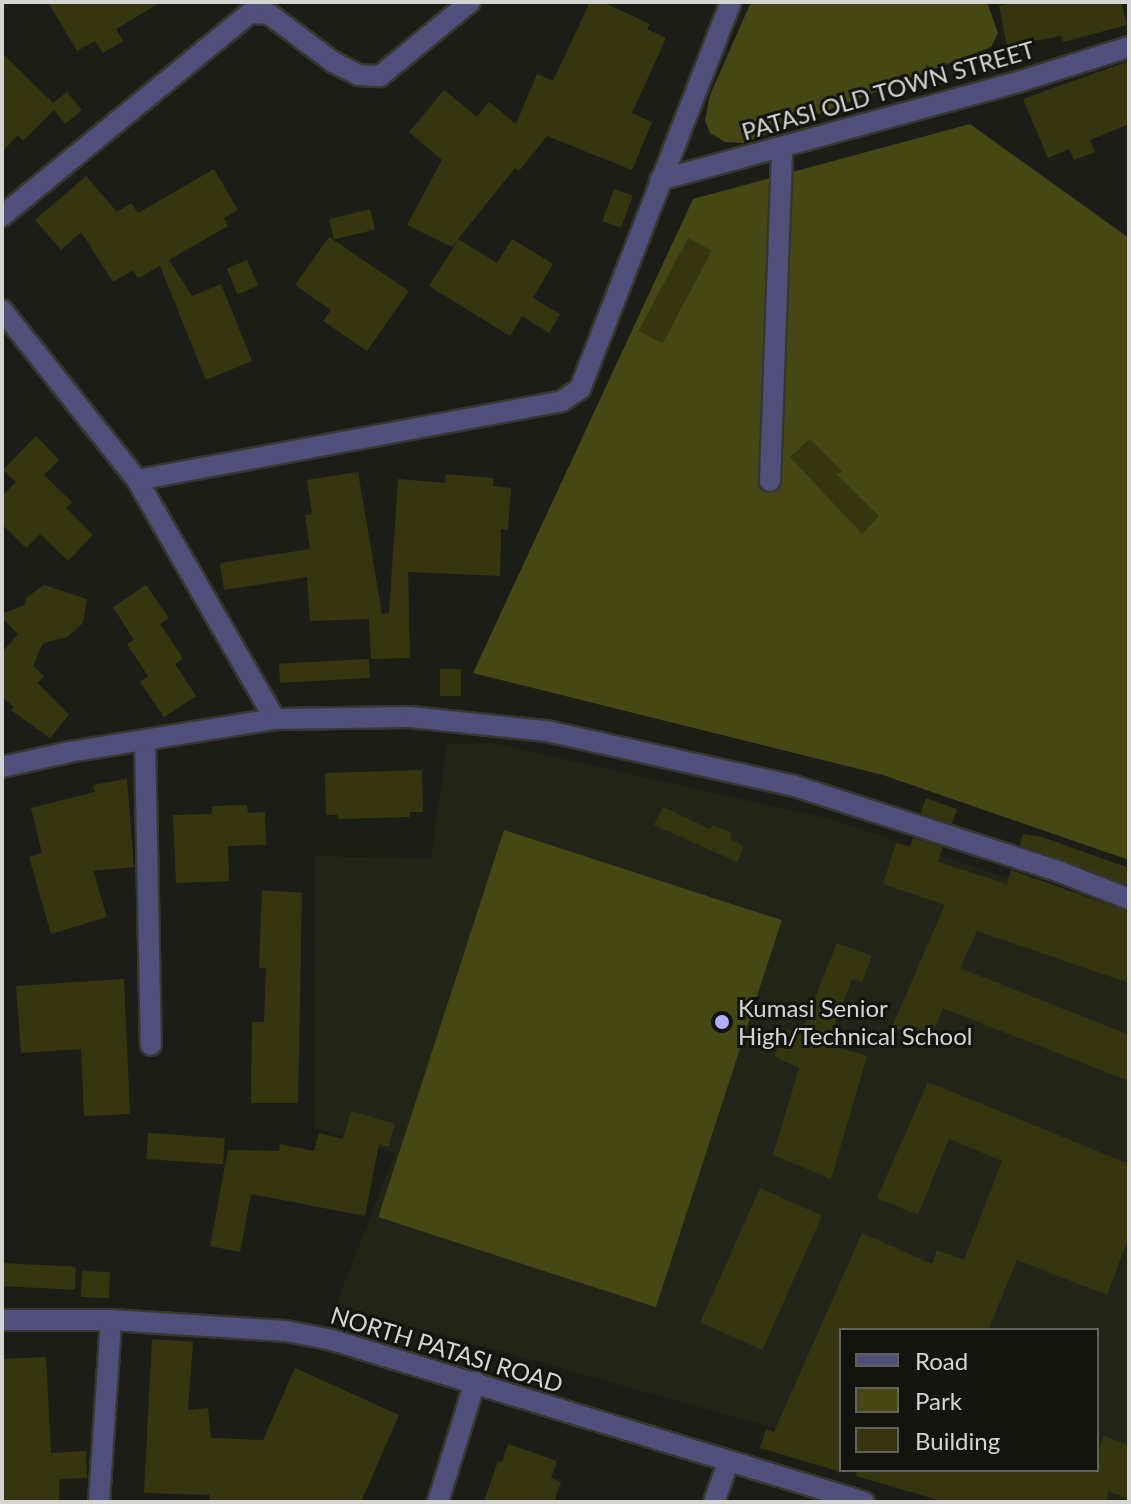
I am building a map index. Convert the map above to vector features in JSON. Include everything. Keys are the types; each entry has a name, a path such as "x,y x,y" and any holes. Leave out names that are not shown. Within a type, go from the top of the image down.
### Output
{"street":[{"path":"2,216 250,13 269,14 333,62 358,75 380,76 470,2"},
{"path":"137,480 562,401 580,389 731,2"},
{"name":"PATASI OLD TOWN STREET","path":"660,180 1021,81 1129,47"},
{"path":"770,481 782,147"},
{"path":"2,310 137,480 275,719"},
{"path":"2,767 275,719 410,717 546,731 795,786 1058,871 1129,899"},
{"path":"145,740 151,1045"},
{"name":"NORTH PATASI ROAD","path":"2,1320 111,1320 286,1331 382,1353 728,1463 864,1502"},
{"path":"99,1502 111,1320"},
{"path":"438,1502 475,1382"},
{"path":"714,1502 728,1463"}],"shaded area":[{"name":"Kumasi Senior High/Technical School","path":"492,743 830,819 1129,918 1129,1502 1045,1502 1094,1472 1099,1472 1099,1328 839,1328 839,1446 433,1332 334,1310 395,1153 314,1127 315,856 431,859 447,744"}],"green space":[{"path":"751,2 987,2 998,33 991,47 744,143 725,142 710,133 705,120 710,95"},
{"path":"970,124 1129,238 1129,860 883,775 473,673 693,199"},
{"path":"504,830 782,920 656,1307 378,1217"}],"building":[{"path":"48,2 161,2 116,29 123,41 103,53 95,41 77,51"},
{"path":"590,2 602,2 650,24 647,29 666,38 632,113 652,122 632,170 547,136 519,171 515,168 458,239 497,263 512,239 553,264 533,298 560,314 549,333 522,316 510,336 429,286 458,240 452,247 407,225 442,160 409,132 444,90 477,117 489,102 516,124 537,74 553,81"},
{"path":"1017,2 1121,2 1127,25 1063,42 1061,36 1007,46 999,6"},
{"path":"2,53 53,103 67,92 82,110 65,124 54,110 23,141 18,135 2,152"},
{"path":"1129,61 1129,124 1090,140 1095,152 1074,160 1069,149 1048,158 1023,99"},
{"path":"214,169 238,210 224,218 228,226 169,260 192,296 221,284 252,361 206,380 160,266 138,278 133,270 113,282 81,232 61,250 35,220 86,176 117,212 131,203 138,213"},
{"path":"614,189 633,196 621,228 602,221"},
{"path":"370,209 375,229 334,240 329,219"},
{"path":"329,237 409,291 367,351 323,321 331,310 295,285"},
{"path":"688,238 712,251 663,343 639,331"},
{"path":"247,260 258,286 238,294 227,269"},
{"path":"36,436 59,460 44,475 72,502 66,508 93,535 68,561 40,534 26,548 2,524 2,496 16,482 3,470"},
{"path":"810,439 842,471 837,475 879,516 862,534 790,457"},
{"path":"358,472 382,614 389,613 398,479 445,483 446,474 493,478 493,486 511,488 508,530 501,529 500,576 408,572 410,658 371,659 369,619 310,621 307,577 224,590 220,563 310,549 305,515 312,514 307,480"},
{"path":"44,585 87,599 83,623 67,637 43,643 33,666 44,676 38,683 69,715 50,738 11,710 14,707 2,697 2,653 18,634 2,618 2,614 25,605 26,598"},
{"path":"146,585 169,618 160,624 183,658 175,664 196,696 164,717 140,682 148,676 127,644 134,640 113,607"},
{"path":"369,659 370,678 280,683 279,664"},
{"path":"440,669 461,669 461,696 440,696"},
{"path":"422,770 423,812 410,812 410,817 338,819 338,815 326,815 325,773"},
{"path":"127,779 134,867 93,871 107,917 51,934 29,857 42,853 31,808 95,792 93,785"},
{"path":"926,798 957,809 952,824 921,813"},
{"path":"247,805 248,813 265,812 266,845 228,846 229,881 176,883 173,815 212,814 212,806"},
{"path":"663,807 710,829 712,825 732,833 730,839 744,846 737,862 654,825"},
{"path":"1023,834 1042,837 1129,868 1129,885 1020,845"},
{"path":"913,838 943,847 938,862 1007,884 1011,870 1129,912 1129,983 977,931 960,968 1129,1035 1129,1081 943,1008 928,1043 892,1027 945,905 883,884 896,843 910,847"},
{"path":"262,890 302,893 298,1103 251,1103 252,1022 264,1022 266,968 259,968"},
{"path":"837,943 872,956 862,982 852,979 827,1044 867,1056 831,1179 773,1155 799,1068 774,1056 786,1029 800,1035"},
{"path":"124,979 130,1114 84,1116 81,1049 21,1053 16,986"},
{"path":"928,1082 1129,1164 1129,1236 1107,1295 1017,1260 989,1328 839,1328 839,1471 760,1448 766,1429 774,1432 862,1233 932,1264 937,1250 964,1260 1002,1161 949,1139 918,1215 877,1198"},
{"path":"351,1111 395,1124 388,1147 379,1144 365,1216 251,1194 240,1252 210,1246 228,1150 279,1151 280,1144 314,1151 319,1133 343,1139"},
{"path":"148,1133 225,1138 223,1164 146,1159"},
{"path":"760,1188 822,1216 762,1350 700,1322"},
{"path":"2,1263 76,1267 75,1290 2,1286"},
{"path":"82,1271 110,1272 109,1298 81,1297"},
{"path":"152,1339 193,1342 188,1410 208,1408 211,1438 263,1440 295,1368 399,1415 361,1502 210,1502 210,1495 144,1493"},
{"path":"46,1357 51,1453 86,1451 87,1478 59,1479 59,1502 2,1502 2,1359"},
{"path":"1104,1436 1129,1445 1129,1499 1108,1491 1107,1502 945,1502 856,1476 857,1472 1099,1472 1099,1449"},
{"path":"508,1444 557,1461 551,1478 561,1482 554,1502 484,1502 498,1461 502,1462"}],"place":[{"name":"Kumasi Senior High/Technical School","path":"722,1022"}]}
